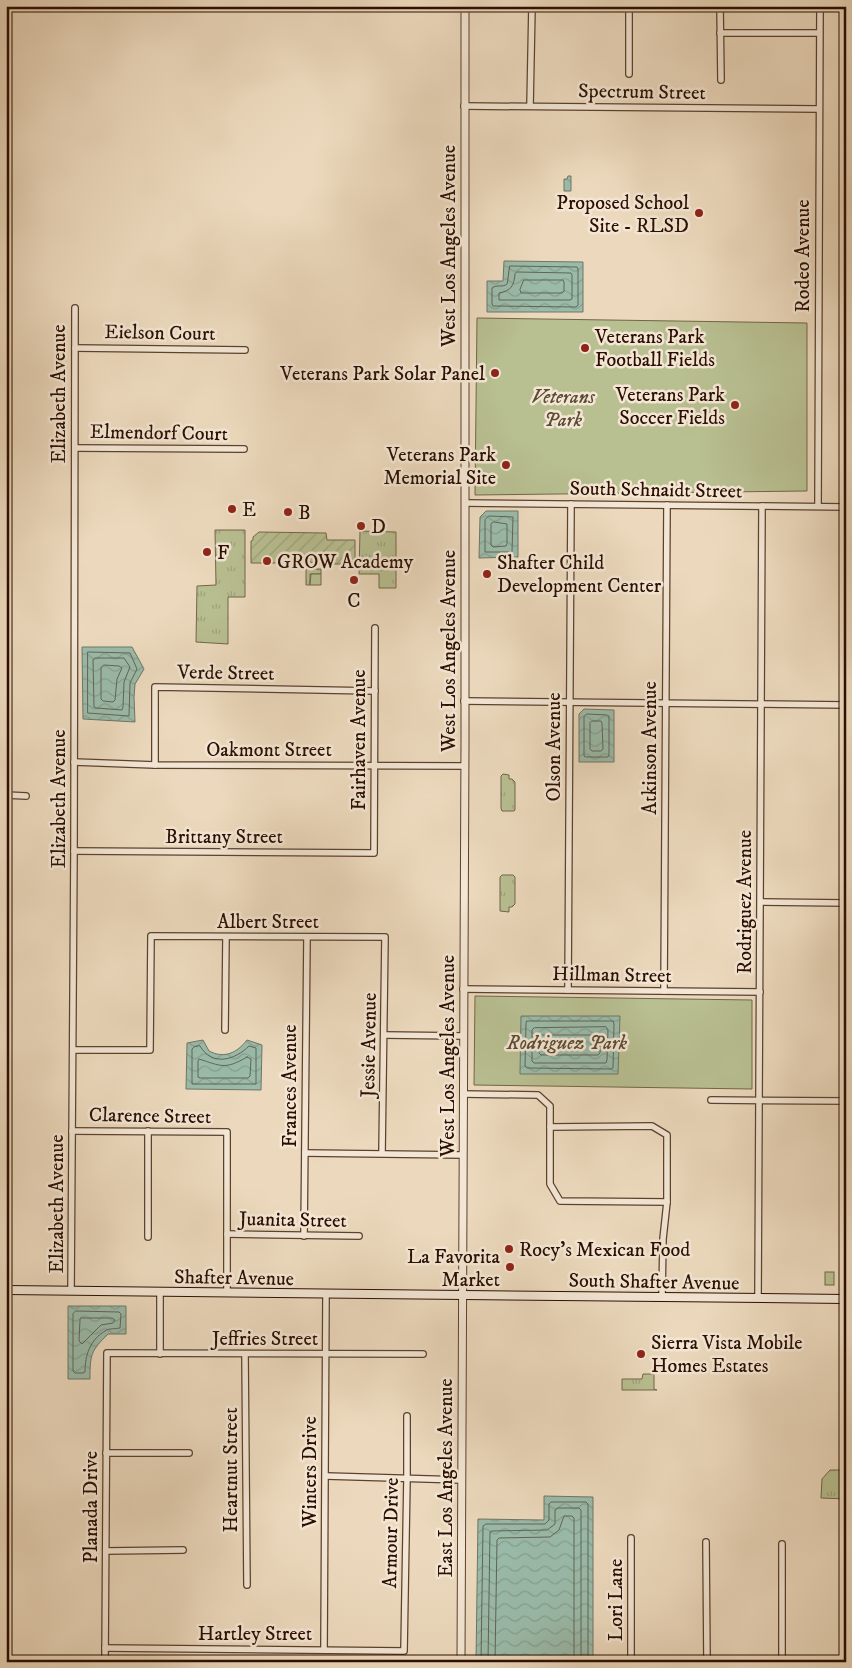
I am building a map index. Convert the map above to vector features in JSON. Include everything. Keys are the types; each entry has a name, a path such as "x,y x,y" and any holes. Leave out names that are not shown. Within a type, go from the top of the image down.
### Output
{"main road":[{"name":"Shafter Avenue","path":"6,1290 462,1295"},
{"name":"South Shafter Avenue","path":"462,1295 846,1299"}],"street":[{"name":"West Los Angeles Avenue","path":"462,1295 465,6"},
{"path":"530,106 532,6"},
{"path":"629,6 629,74"},
{"path":"720,6 721,80"},
{"name":"Rodeo Avenue","path":"818,506 820,6"},
{"path":"720,33 819,33"},
{"name":"Spectrum Street","path":"464,106 819,109"},
{"name":"Elizabeth Avenue","path":"72,1291 75,308"},
{"name":"Eielson Court","path":"75,348 246,350"},
{"name":"Elmendorf Court","path":"74,448 244,449"},
{"name":"South Schnaidt Street","path":"465,503 846,507"},
{"name":"Olson Avenue","path":"568,990 571,504"},
{"name":"Atkinson Avenue","path":"664,991 667,505"},
{"name":"Rodriguez Avenue","path":"758,1298 762,506"},
{"name":"Fairhaven Avenue","path":"374,853 375,628"},
{"name":"Verde Street","path":"155,765 155,687 374,691"},
{"path":"464,701 846,705"},
{"name":"Oakmont Street","path":"74,762 155,765 464,766"},
{"path":"6,795 26,796"},
{"name":"Brittany Street","path":"74,852 374,853"},
{"path":"761,902 846,903"},
{"name":"Albert Street","path":"73,1050 150,1050 151,936 385,937"},
{"path":"225,1030 226,937"},
{"name":"Frances Avenue","path":"304,1236 307,937"},
{"name":"Jessie Avenue","path":"382,1153 385,937"},
{"name":"Hillman Street","path":"463,989 760,992"},
{"path":"385,1035 463,1036"},
{"path":"463,1094 538,1095 550,1106 550,1184 560,1200 667,1202"},
{"path":"711,1100 846,1101"},
{"path":"550,1127 652,1126 667,1135 667,1202 662,1297"},
{"name":"Clarence Street","path":"72,1131 227,1132 227,1234"},
{"path":"148,1132 148,1236"},
{"path":"305,1153 463,1155"},
{"path":"227,1234 227,1293"},
{"name":"Juanita Street","path":"227,1234 359,1236"},
{"path":"160,1292 160,1354"},
{"name":"Winters Drive","path":"324,1650 326,1294"},
{"name":"East Los Angeles Avenue","path":"461,1662 462,1295"},
{"name":"Jeffries Street","path":"107,1353 423,1354"},
{"name":"Planada Drive","path":"105,1662 107,1353"},
{"name":"Heartnut Street","path":"245,1354 247,1585"},
{"name":"Armour Drive","path":"404,1651 407,1416"},
{"path":"106,1453 189,1453"},
{"path":"326,1476 462,1480"},
{"name":"Lori Lane","path":"631,1538 631,1662"},
{"path":"706,1542 707,1662"},
{"path":"782,1544 782,1662"},
{"path":"106,1551 183,1550"},
{"name":"Hartley Street","path":"105,1648 404,1651"}],"green space":[{"name":"Veterans Park","path":"477,318 807,323 807,491 475,495"},
{"path":"215,530 245,530 245,597 228,597 228,644 196,642 197,586 216,585"},
{"path":"360,531 396,532 396,588 379,588 379,574 359,574"},
{"path":"259,532 326,533 327,540 355,540 355,564 316,564 305,560 290,563 251,563 251,541"},
{"path":"306,569 321,569 321,574 310,574 310,585 306,585"},
{"path":"311,574 321,574 321,585 310,585"},
{"path":"503,774 509,775 509,779 515,782 514,811 502,811 501,808 501,776"},
{"path":"502,875 513,875 515,877 515,904 509,907 509,912 500,911 500,877"},
{"name":"Rodriguez Park","path":"475,996 752,1000 752,1089 474,1085"},
{"path":"825,1272 834,1272 834,1285 825,1285"},
{"path":"643,1374 654,1374 654,1389 657,1390 622,1390 622,1379 642,1379"},
{"path":"830,1470 846,1470 846,1499 821,1498 822,1479"}],"water":[{"path":"568,176 571,176 571,191 564,191 564,179 567,179"},
{"path":"504,261 583,262 583,312 487,312 487,281 503,281"},
{"path":"486,511 518,511 518,557 479,558 480,517"},
{"path":"82,647 132,647 144,669 135,684 135,722 83,719"},
{"path":"584,709 614,710 614,762 579,762 579,714"},
{"path":"521,1016 620,1016 618,1074 520,1074"},
{"path":"203,1040 209,1051 220,1054 235,1051 247,1040 262,1045 261,1090 186,1089 187,1043"},
{"path":"68,1306 126,1306 126,1334 108,1334 98,1345 91,1358 90,1379 68,1379"},
{"path":"544,1496 593,1497 593,1662 476,1662 478,1519 544,1520"}],"place":[{"name":"Proposed School Site - RLSD","path":"699,213"},
{"name":"Veterans Park Football Fields","path":"585,348"},
{"name":"Veterans Park Solar Panel","path":"495,373"},
{"name":"Veterans Park Soccer Fields","path":"735,405"},
{"name":"Veterans Park Memorial Site","path":"506,465"},
{"name":"E","path":"232,509"},
{"name":"B","path":"288,512"},
{"name":"D","path":"361,526"},
{"name":"F","path":"207,552"},
{"name":"GROW Academy","path":"267,561"},
{"name":"Shafter Child Development Center","path":"487,574"},
{"name":"C","path":"354,580"},
{"name":"Rocy's Mexican Food","path":"509,1249"},
{"name":"La Favorita Market","path":"510,1267"},
{"name":"Sierra Vista Mobile Homes Estates","path":"641,1354"}]}
